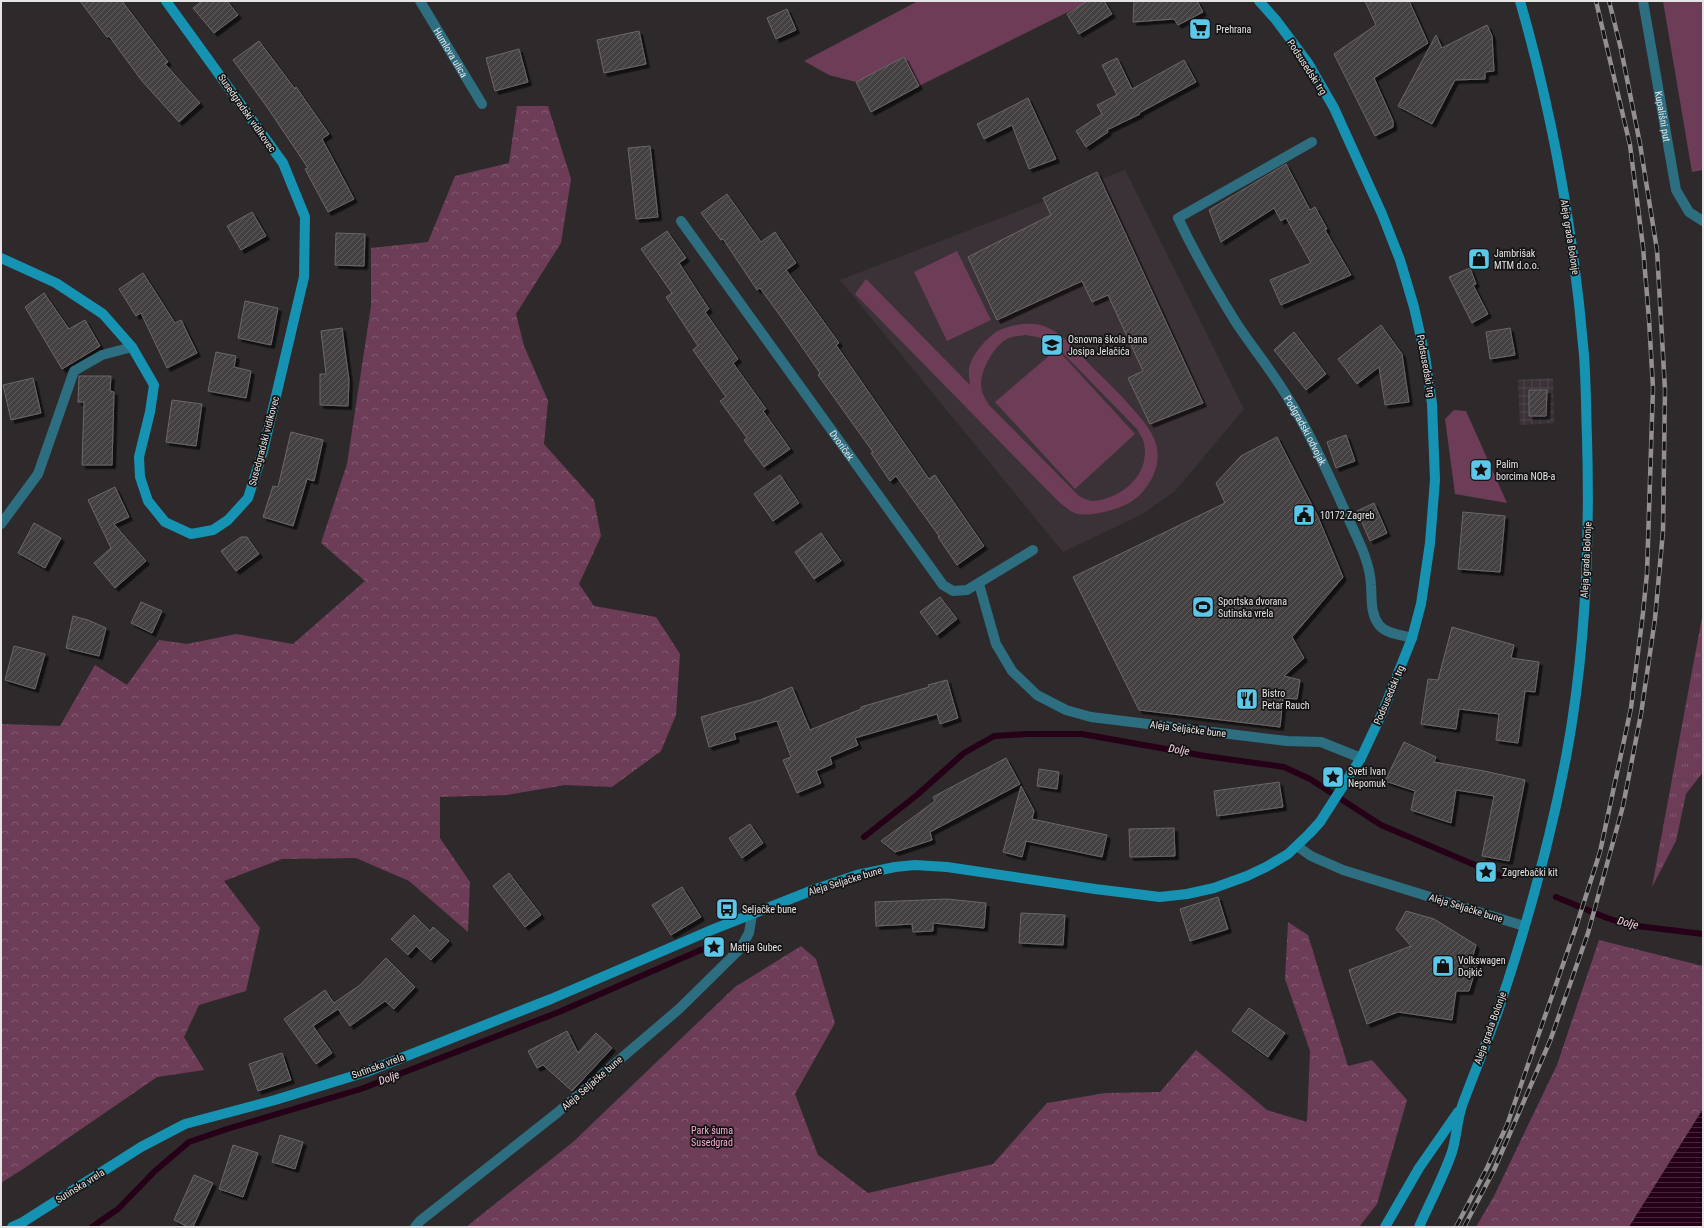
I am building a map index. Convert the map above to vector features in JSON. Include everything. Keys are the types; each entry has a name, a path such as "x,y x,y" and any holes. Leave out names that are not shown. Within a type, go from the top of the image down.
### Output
{"street":[{"name":"Susedgradski vidikovec","path":"1,258 56,283 103,314 132,347 154,385 150,412 139,457 140,477 148,501 165,522 191,534 213,530 228,520 248,498 263,451 304,277 305,217 283,163 166,1"},
{"name":"Humlova ulica","path":"420,1 482,104"},
{"name":"Podsusedski trg","path":"1259,1 1276,20 1308,63 1334,108 1385,221 1400,260 1414,307 1425,356 1432,404 1435,480 1430,543 1421,604 1412,638 1383,711 1361,758"},
{"name":"Aleja grada Bolonje","path":"1419,1227 1453,1149 1460,1109 1498,1011 1524,926 1540,866 1567,751 1581,651 1589,508 1584,358 1572,237 1542,82 1520,1"},
{"name":"Kupališni put","path":"1643,1 1676,190 1689,212 1703,221"},
{"name":"Podgradski odvojak","path":"1312,142 1178,218 1200,264 1236,321 1289,398 1314,445 1345,511 1367,564 1371,583 1372,610 1375,619 1380,627 1386,631 1412,638"},
{"name":"Dvoriček","path":"681,221 943,585 953,591 967,590 1033,550"},
{"path":"1,524 38,474 74,371 102,355 132,347"},
{"name":"Aleja Seljačke bune","path":"415,1227 420,1220 557,1113 679,1009 740,949 749,933 752,915 813,890 857,875 885,869 915,866 947,867 1160,896 1187,894 1214,888 1246,876 1276,861 1297,846 1320,822 1361,758 1321,742 1287,741 1091,717 1066,710 1037,695 1012,671 996,644 979,584"},
{"name":"Aleja Seljačke bune","path":"1297,846 1311,856 1343,870 1524,926"},
{"name":"Sutinska vrela","path":"12,1227 29,1218 142,1147 186,1124 275,1100 366,1072 551,999 708,931 752,915"},
{"name":"Aleja grada Bolonje","path":"1386,1227 1419,1168 1460,1109"}],"shaded area":[{"name":"Osnovna škola bana Josipa Jelačića","path":"1125,170 1244,409 1175,491 1142,514 1063,552 840,280"},
{"path":"1553,378 1554,423 1520,425 1518,380"},
{"path":"1703,1109 1703,1227 1629,1227"}],"green space":[{"path":"918,1 1090,1 919,86 904,57 856,82 829,75 804,61"},
{"path":"1663,1 1703,1 1703,170 1692,172"},
{"path":"517,106 548,106 571,179 561,243 516,314 524,346 548,401 544,444 594,500 601,536 579,584 594,606 656,617 680,654 676,715 661,751 612,787 565,785 507,795 440,797 440,838 470,882 468,932 409,881 356,858 282,859 224,881 260,928 246,991 199,1005 184,1037 204,1070 157,1077 1,1183 1,724 60,726 95,665 127,685 159,640 187,644 236,634 293,644 365,581 321,543 347,464 371,306 371,248 428,242 455,176 509,163"},
{"path":"957,251 991,320 947,341 914,272"},
{"path":"866,279 970,385 970,364 976,352 986,340 1002,329 1028,324 1044,326 1059,334 1119,394 1146,424 1155,441 1158,459 1156,469 1151,480 1137,497 1130,503 1120,507 1101,513 1087,515 1071,511 1058,501 855,294","holes":["1025,335 1037,337 1053,343 1137,429 1143,440 1145,452 1144,463 1139,473 1133,482 1115,495 1093,501 1079,496 989,405 984,397 981,384 984,369 993,353 1003,341 1009,338"]},
{"path":"1057,349 1135,434 1075,489 995,402"},
{"path":"1454,410 1466,411 1507,503 1455,494 1445,419"},
{"path":"1703,612 1703,772 1686,794 1676,841 1652,887"},
{"name":"Park šuma Susedgrad","path":"1288,922 1308,935 1348,1066 1372,1060 1407,1100 1377,1204 1359,1227 466,1227 573,1142 735,987 801,946 816,959 835,1023 795,1094 818,1155 868,1193 993,1164 1047,1103 1105,1093 1160,1092 1196,1050 1267,1110 1307,1122 1310,1051 1285,979"},
{"path":"1599,940 1703,966 1703,1109 1629,1227 1476,1227 1494,1196 1557,1065"}],"building":[{"path":"80,1 122,1 168,62 165,64 200,103 179,122 142,81 109,36 107,37"},
{"path":"202,1 227,1 238,15 214,33 193,8"},
{"path":"1088,1 1104,1 1112,14 1079,34 1067,14"},
{"path":"1134,1 1197,1 1203,12 1178,25 1174,19 1133,22"},
{"path":"1365,1 1409,1 1428,43 1374,78 1393,121 1393,127 1375,136 1334,54 1376,25"},
{"path":"787,9 796,30 776,39 767,18"},
{"path":"1487,25 1492,36 1494,71 1485,72 1485,79 1455,80 1432,124 1398,106 1436,35 1442,48"},
{"path":"639,31 646,64 604,73 597,40"},
{"path":"259,41 295,89 296,87 329,134 322,139 354,199 328,212 305,169 308,168 233,60"},
{"path":"519,49 528,82 495,91 486,58"},
{"path":"904,57 919,86 871,112 856,82"},
{"path":"1117,58 1132,89 1184,60 1196,82 1139,113 1140,114 1107,130 1108,132 1086,147 1076,131 1102,114 1097,105 1117,95 1102,65"},
{"path":"1028,98 1056,159 1029,169 1012,125 984,139 977,124"},
{"path":"650,146 658,217 636,219 628,148"},
{"path":"1286,164 1310,210 1315,207 1327,229 1325,230 1351,275 1281,305 1270,280 1311,263 1286,218 1281,221 1274,208 1221,242 1209,210"},
{"path":"1097,172 1203,403 1150,424 1128,378 1143,371 1108,295 1092,302 1082,281 997,320 968,257 1051,215 1043,198"},
{"path":"727,194 761,242 775,232 796,263 786,270 839,343 836,345 929,479 935,475 984,546 957,565 938,537 939,536 896,476 890,481 871,453 873,452 818,375 820,373 784,321 760,288 757,290 723,239 721,240 701,213"},
{"path":"252,212 266,236 241,250 227,226"},
{"path":"667,231 686,258 679,263 709,309 705,312 738,359 733,363 766,409 763,411 790,449 764,467 744,440 747,438 720,401 726,397 693,350 698,346 666,297 672,293 641,249"},
{"path":"336,233 365,234 364,266 335,265"},
{"path":"1470,268 1476,284 1473,285 1488,314 1472,323 1449,277"},
{"path":"143,273 175,323 181,320 197,353 167,368 141,313 136,316 119,289"},
{"path":"44,293 69,329 85,320 100,346 62,369 25,307"},
{"path":"245,301 278,308 271,345 238,338"},
{"path":"1381,325 1402,354 1409,402 1385,405 1379,367 1357,384 1338,359"},
{"path":"342,328 349,380 348,406 320,405 320,374 326,374 321,331"},
{"path":"1510,328 1515,355 1490,359 1486,332"},
{"path":"1294,332 1326,374 1306,390 1274,350"},
{"path":"216,352 236,356 234,367 251,371 246,398 208,391"},
{"path":"79,376 111,376 110,391 114,392 112,465 82,465 84,402 78,402"},
{"path":"33,378 41,413 11,420 3,385"},
{"path":"1529,390 1547,390 1546,416 1529,416"},
{"path":"172,400 202,404 196,446 166,442"},
{"path":"291,432 323,440 314,481 307,479 293,526 263,517 273,486 278,487"},
{"path":"1346,435 1355,461 1336,468 1327,442"},
{"name":"Sportska dvorana Sutinska vrela","path":"1277,437 1318,517 1343,577 1292,637 1304,658 1284,676 1300,680 1297,699 1283,698 1280,727 1139,710 1073,577 1225,503 1216,483 1241,456"},
{"path":"780,475 799,503 773,521 754,494"},
{"path":"115,487 129,517 114,524 146,561 115,588 94,563 111,548 88,500"},
{"path":"1374,503 1387,533 1370,541 1357,511"},
{"path":"1463,512 1505,516 1500,572 1458,569"},
{"path":"34,523 61,538 45,568 18,553"},
{"path":"821,533 841,561 814,579 795,552"},
{"path":"241,537 247,537 259,554 236,571 221,551"},
{"path":"940,597 957,619 937,635 920,612"},
{"path":"141,602 162,611 152,633 131,623"},
{"path":"73,616 88,620 106,628 99,656 66,648"},
{"path":"1452,627 1514,645 1511,658 1539,662 1535,692 1525,691 1518,743 1496,740 1499,714 1459,709 1456,729 1421,724 1428,679 1438,680"},
{"path":"14,646 45,654 35,689 5,680"},
{"path":"947,680 958,718 940,724 937,714 855,738 858,745 830,757 832,764 816,771 821,783 797,793 783,760 791,757 777,721 734,733 736,739 709,747 701,717 760,700 792,687 810,730 861,709 861,707 929,687 928,685"},
{"path":"1404,742 1436,757 1434,762 1525,780 1509,861 1482,856 1494,796 1456,790 1451,823 1411,810 1415,791 1385,781"},
{"path":"1006,758 1020,784 930,832 932,840 895,852 881,841 935,801 933,797"},
{"path":"1039,769 1059,772 1057,789 1037,786"},
{"path":"1279,782 1283,807 1217,816 1214,791"},
{"path":"1021,786 1034,811 1032,819 1107,835 1102,857 1026,841 1022,857 1003,852"},
{"path":"750,824 763,843 742,858 729,838"},
{"path":"1174,828 1175,856 1130,857 1129,829"},
{"path":"509,873 541,915 525,927 493,886"},
{"path":"682,887 701,917 671,935 652,905"},
{"path":"1218,897 1228,929 1190,941 1180,909"},
{"path":"947,899 986,903 984,928 933,923 933,931 913,932 912,924 876,926 875,902"},
{"name":"Volkswagen Dojkić","path":"1406,911 1434,919 1476,945 1472,959 1478,962 1469,991 1456,991 1452,1020 1398,1012 1367,1024 1349,970 1411,946 1396,929"},
{"path":"1021,913 1065,915 1063,945 1019,943"},
{"path":"414,915 430,931 433,927 449,941 431,960 416,946 408,955 391,939"},
{"path":"386,958 415,987 394,1009 385,1001 350,1026 338,1009 313,1026 332,1053 316,1064 284,1019 325,990 334,1003 360,985"},
{"path":"1249,1008 1285,1033 1268,1057 1232,1031"},
{"path":"567,1031 578,1053 596,1033 612,1048 572,1091 543,1065 537,1068 528,1051"},
{"path":"282,1053 291,1080 258,1091 249,1064"},
{"path":"280,1135 303,1142 295,1169 272,1162"},
{"path":"233,1145 258,1153 243,1197 219,1189"},
{"path":"194,1175 213,1183 193,1227 188,1227 174,1220"}],"waterway":[{"name":"Dolje","path":"864,837 917,795 964,753 994,736 1027,734 1082,734 1205,756 1284,767 1310,779 1381,825 1501,876"},
{"name":"Dolje","path":"1556,897 1607,918 1629,925 1703,934"},
{"name":"Dolje","path":"92,1227 118,1209 155,1171 189,1142 227,1129 361,1089 559,1012 703,949"}],"railway":[{"path":"1456,1227 1487,1168 1507,1125 1575,930 1600,852 1631,708 1643,613 1647,573 1653,388 1649,319 1643,247 1630,145 1596,1"},
{"path":"1464,1227 1494,1170 1550,1041 1588,933 1623,806 1641,714 1655,619 1663,531 1665,390 1657,250 1640,144 1621,49 1609,1"}],"place":[{"name":"Prehrana","path":"1200,29"},
{"name":"Jambrišak MTM d.o.o.","path":"1479,259"},
{"name":"Osnovna škola bana Josipa Jelačića","path":"1052,345"},
{"name":"Palim borcima NOB-a","path":"1481,470"},
{"name":"10172 Zagreb","path":"1304,515"},
{"name":"Sportska dvorana Sutinska vrela","path":"1203,607"},
{"name":"Bistro Petar Rauch","path":"1247,699"},
{"name":"Sveti Ivan Nepomuk","path":"1333,777"},
{"name":"Zagrebački kit","path":"1486,872"},
{"name":"Seljačke bune","path":"727,909"},
{"name":"Matija Gubec","path":"714,947"},
{"name":"Volkswagen Dojkić","path":"1443,966"}]}
